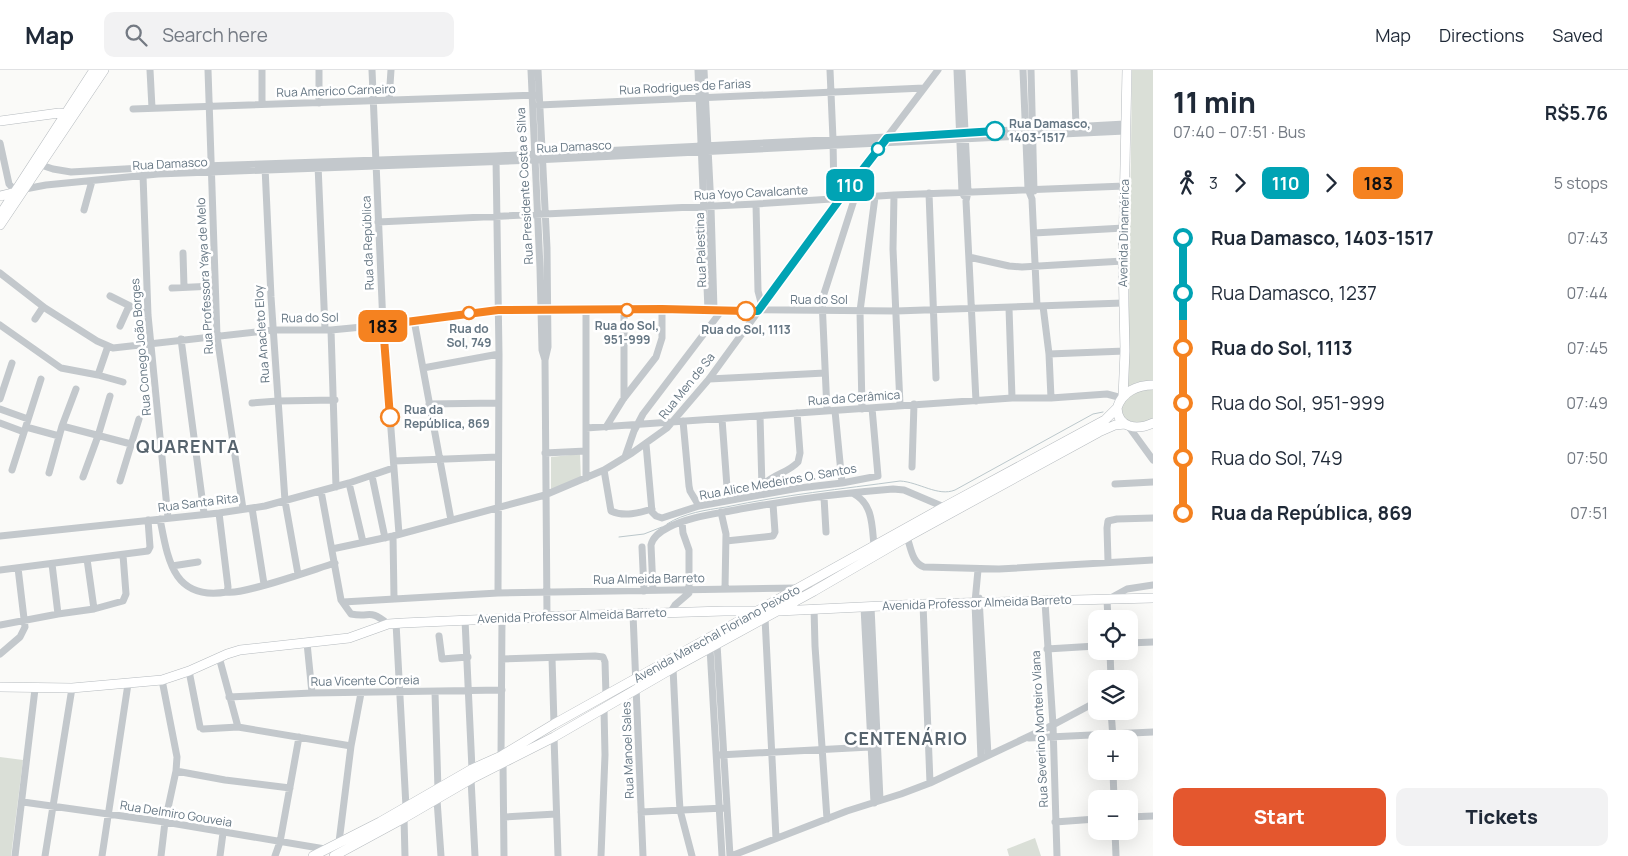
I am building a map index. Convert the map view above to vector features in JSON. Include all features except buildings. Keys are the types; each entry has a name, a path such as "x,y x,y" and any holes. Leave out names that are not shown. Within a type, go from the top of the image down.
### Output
{"main road":[{"path":"0,215 41,165 94,70"},
{"path":"0,225 68,118 104,70"},
{"name":"Avenida Dinamérica","path":"1122,397 1125,351 1123,261 1127,70"},
{"path":"0,121 58,113 68,118"},
{"path":"0,196 20,191"},
{"path":"1127,426 1119,417 1117,408 1122,397 1134,389 1153,385"},
{"name":"Avenida Marechal Floriano Peixoto","path":"334,856 437,800 554,724 944,507 1106,420 1117,408"},
{"name":"Avenida Marechal Floriano Peixoto","path":"313,856 380,822 472,769 554,738 673,668 1107,428 1115,425 1140,427 1153,423"},
{"name":"Avenida Professor Almeida Barreto","path":"0,687 35,689 72,688 162,680 240,650 350,638 392,624 547,616 779,611 978,602 1045,602 1153,598"}],"street":[{"path":"150,70 152,108"},
{"name":"Rua Professora Yaya de Melo","path":"208,70 217,336 243,509"},
{"path":"262,70 262,104"},
{"path":"319,70 319,102"},
{"name":"Rua da República","path":"372,70 383,325 396,535 394,598"},
{"path":"389,100 391,70"},
{"name":"Rua Presidente Costa e Silva","path":"531,70 539,105 537,214 548,347 545,360 547,616"},
{"name":"Rua Presidente Costa e Silva","path":"538,70 536,96 539,157 545,214 544,309"},
{"name":"Rua Palestina","path":"698,70 702,97 715,310"},
{"name":"Rua Palestina","path":"702,97 704,70"},
{"path":"830,70 837,199"},
{"name":"Rua Men de Sa","path":"332,549 385,538 498,506 546,495 604,470 646,444 667,428 709,379 837,199 938,70"},
{"path":"956,70 963,136"},
{"path":"962,70 965,192 976,401"},
{"path":"1023,70 1030,133"},
{"path":"1031,70 1030,133 1036,267 1040,306 1049,354 1051,398"},
{"path":"1074,70 1076,126"},
{"name":"Rua Rodrigues de Farias","path":"539,105 924,88"},
{"name":"Rua Americo Carneiro","path":"133,109 536,96"},
{"name":"Rua Damasco","path":"1030,133 1076,126 1125,128"},
{"name":"Rua Damasco","path":"41,165 71,172 265,168 539,157 1125,128"},
{"path":"0,143 9,184 20,191"},
{"path":"496,158 498,593"},
{"path":"318,166 334,400 336,487"},
{"name":"Rua Anacleto Eloy","path":"265,168 273,330 285,501 298,574"},
{"name":"Rua Damasco","path":"20,191 46,185 212,169"},
{"name":"Rua Conego João Borges","path":"143,175 148,315 168,518"},
{"path":"84,210 92,181"},
{"name":"Rua Yoyo Cavalcante","path":"378,222 708,207 1032,188 1125,186"},
{"path":"929,193 936,378"},
{"path":"894,195 893,249 900,405"},
{"path":"862,408 860,311 874,196"},
{"path":"842,483 825,373 821,311 824,293 855,198"},
{"path":"756,204 760,308"},
{"path":"1034,233 1124,228"},
{"path":"183,253 184,287"},
{"path":"969,257 1009,266 1036,267 1123,261"},
{"path":"0,272 43,307 108,346 98,375"},
{"path":"172,288 214,286"},
{"path":"110,296 148,315"},
{"name":"Rua do Sol","path":"108,346 113,348 273,330 328,330 383,325 498,310 715,310 760,308 821,311 933,311 1123,303"},
{"path":"120,326 129,306"},
{"path":"35,319 43,307"},
{"path":"1009,308 1012,398"},
{"path":"586,309 586,478"},
{"path":"606,427 624,398 648,368 660,348 662,309"},
{"path":"624,310 624,398"},
{"path":"625,457 637,424 715,310"},
{"path":"414,320 451,520"},
{"path":"0,325 61,368 123,382"},
{"path":"181,339 204,514"},
{"path":"1049,354 1125,351"},
{"path":"423,368 498,354"},
{"path":"0,399 1,390 12,363"},
{"path":"709,379 825,373"},
{"path":"12,470 41,380"},
{"path":"49,473 62,426 76,389"},
{"name":"Rua da Cerâmica","path":"586,428 1012,398 1051,398 1107,394 1122,397"},
{"path":"82,477 98,436 110,396"},
{"path":"252,403 334,400"},
{"path":"430,404 498,403"},
{"path":"912,467 914,404"},
{"name":"Rua Alice Medeiros O. Santos","path":"653,590 651,545 654,537 663,530 682,522 766,500 878,476 872,408"},
{"path":"0,409 28,419"},
{"path":"762,486 774,476 796,465 798,462 800,453 797,413"},
{"path":"726,541 772,536 775,532 762,486 760,416"},
{"path":"722,418 727,488 741,498"},
{"path":"120,481 139,419"},
{"path":"684,421 689,486 699,506"},
{"path":"0,423 59,436"},
{"path":"62,426 131,444"},
{"path":"1127,426 1153,460"},
{"path":"646,444 653,512"},
{"path":"545,453 586,451"},
{"name":"Rua Santa Rita","path":"0,536 252,508 321,492 372,476 393,464 440,458 498,457"},
{"name":"Rua Alice Medeiros O. Santos","path":"604,470 611,511 625,514 653,512 662,518 699,506 741,498 766,500 854,494 893,489 904,490 944,507"},
{"path":"372,476 385,538"},
{"path":"1115,484 1153,482"},
{"path":"349,483 364,542"},
{"path":"321,492 340,597 351,614 377,615 392,624 400,691 406,807"},
{"path":"854,494 863,499 868,508 874,546"},
{"path":"824,496 826,532"},
{"path":"252,508 264,584"},
{"path":"721,512 726,541 725,590"},
{"path":"219,513 228,582 226,592"},
{"path":"1108,561 1107,524 1111,520 1153,518"},
{"path":"160,519 166,549 172,566 178,579 190,588 208,592 235,592 335,563"},
{"path":"0,570 145,552 150,549 148,520"},
{"path":"670,613 675,605 689,593 689,550 683,533 682,522"},
{"path":"907,537 915,560 920,566 935,568 978,570 1108,561 1153,560"},
{"path":"642,548 644,591"},
{"path":"0,626 94,609 124,600 126,597 126,586 123,555"},
{"path":"88,559 94,609"},
{"path":"172,566 198,562"},
{"path":"52,564 58,614"},
{"path":"0,654 20,637 25,627 18,568"},
{"path":"978,570 981,760"},
{"path":"1108,610 1107,600 1127,589 1153,585"},
{"name":"Rua Almeida Barreto","path":"343,602 498,593 800,588"},
{"path":"978,602 988,755"},
{"name":"Rua Severino Monteiro Viana","path":"1045,602 1053,725 1057,856"},
{"path":"923,604 930,783"},
{"path":"868,607 870,747 877,801"},
{"path":"868,607 877,801"},
{"path":"814,608 827,819"},
{"name":"Rua Manoel Sales","path":"633,614 643,856"},
{"path":"502,618 504,856"},
{"path":"765,618 776,838"},
{"path":"465,620 472,769"},
{"path":"439,636 442,659 468,657"},
{"path":"1138,643 1153,642"},
{"path":"307,643 312,693"},
{"path":"714,646 723,808 722,856"},
{"path":"1047,649 1088,646"},
{"path":"219,657 238,728"},
{"path":"502,659 603,657 605,662 606,696"},
{"path":"552,658 554,724"},
{"path":"673,668 680,810 692,856"},
{"path":"189,671 201,728 238,728 351,746"},
{"path":"161,856 165,822 176,771 177,752 162,680"},
{"path":"102,856 128,684"},
{"path":"45,856 72,688"},
{"path":"15,856 23,802 35,689"},
{"name":"Rua Vicente Correia","path":"229,697 312,693 502,690"},
{"path":"339,842 351,746 361,692"},
{"path":"435,692 438,790"},
{"path":"723,808 730,856 930,783 981,760 1088,706"},
{"path":"601,856 604,709"},
{"path":"1138,734 1153,732"},
{"path":"1024,738 1088,736"},
{"path":"274,856 280,842 299,738"},
{"path":"554,738 558,856"},
{"path":"720,755 870,747"},
{"path":"176,771 225,780 290,788"},
{"path":"471,779 475,856"},
{"path":"437,800 441,856"},
{"name":"Rua Delmiro Gouveia","path":"23,802 165,822 325,849"},
{"path":"641,812 723,808"},
{"path":"504,816 556,814"},
{"path":"1138,817 1153,816"},
{"path":"404,818 405,856"},
{"path":"1055,822 1088,820"},
{"path":"220,856 223,832"},
{"path":"1115,840 1116,856"}],"shaded area":[{"path":"1132,70 1153,70 1153,380 1135,383 1128,388"},
{"path":"1153,388 1153,418 1143,423 1126,419 1121,409 1132,392"},
{"path":"580,454 581,481 551,493 551,457"},
{"path":"0,757 23,760 11,856 0,856"},
{"path":"1035,838 1041,856 1009,856 1007,849"}],"waterway":[{"path":"667,524 681,517 703,511 791,496 900,481 942,492 949,492 1093,414 1103,412"},
{"path":"619,537 644,534 662,527"}],"bus line":[{"name":"110","path":"746,311 758,311 887,138 995,131"},
{"name":"183","path":"390,417 383,325 498,310 662,309 746,311"}],"place":[{"name":"Rua Damasco, 1403-1517","path":"995,131"},
{"name":"Rua do Sol, 951-999","path":"627,310"},
{"name":"Rua do Sol, 1113","path":"746,311"},
{"name":"Rua do Sol, 749","path":"469,313"},
{"name":"Rua da República, 869","path":"390,417"}],"district":[{"name":"QUARENTA","path":"188,447"},
{"name":"CENTENÁRIO","path":"906,739"}]}
